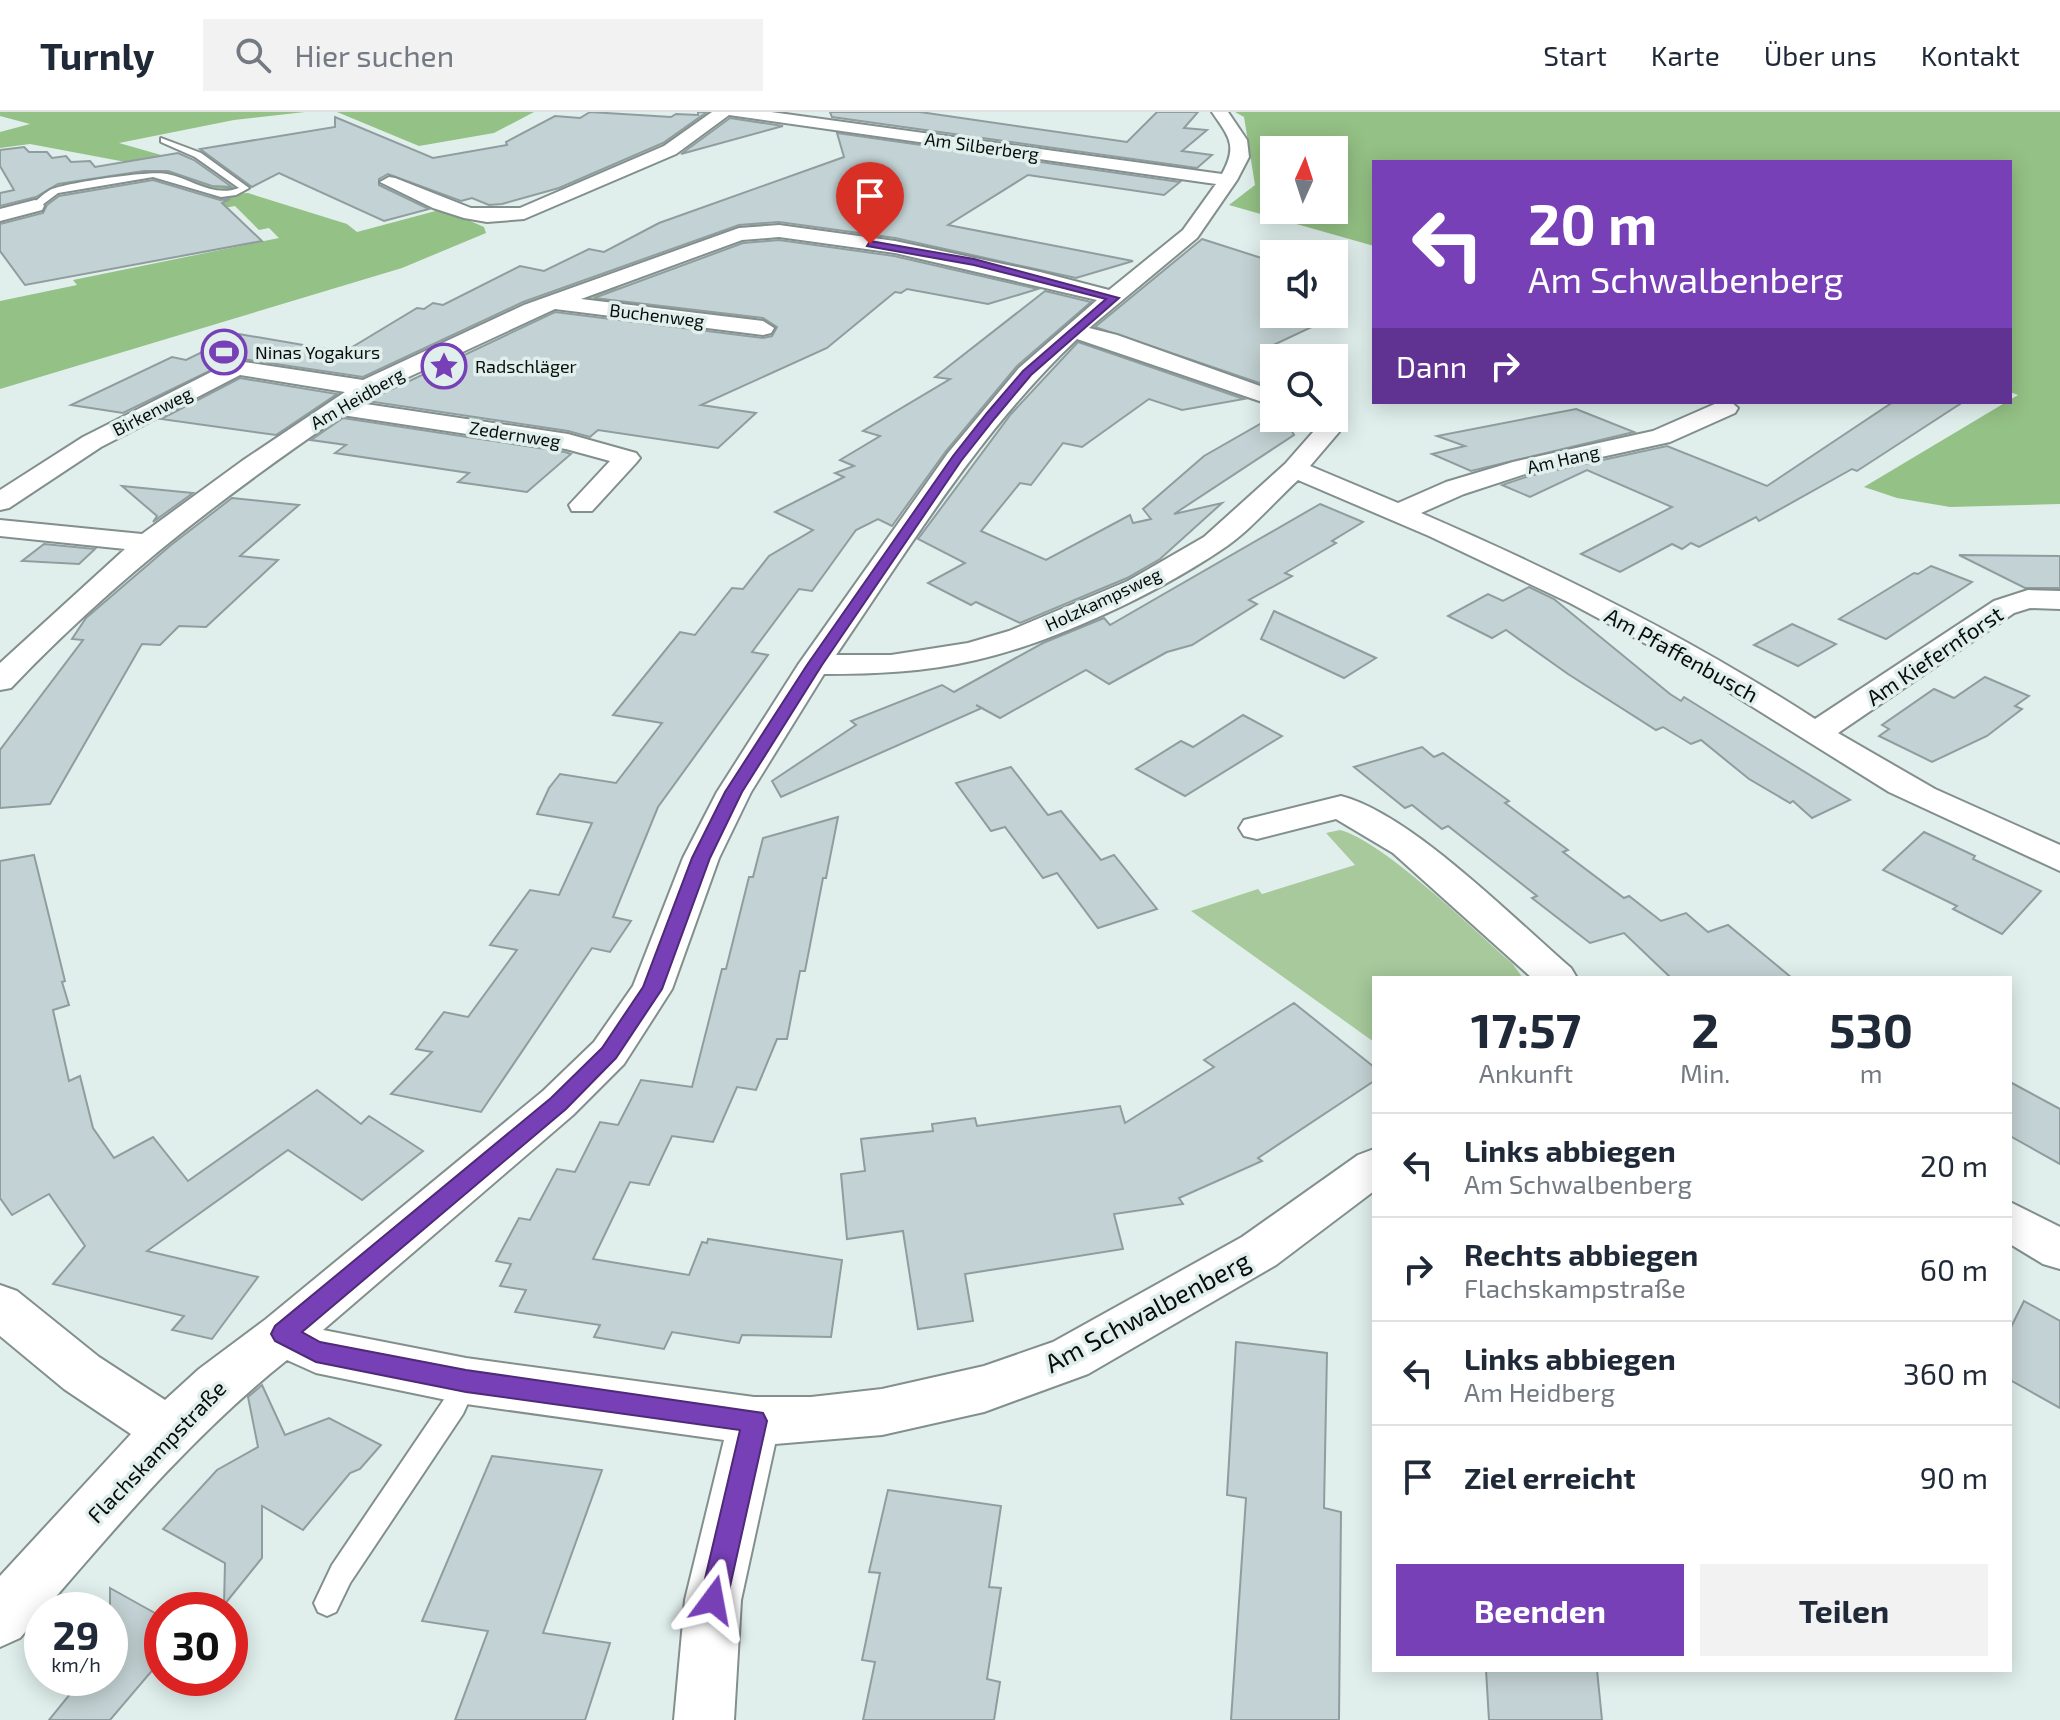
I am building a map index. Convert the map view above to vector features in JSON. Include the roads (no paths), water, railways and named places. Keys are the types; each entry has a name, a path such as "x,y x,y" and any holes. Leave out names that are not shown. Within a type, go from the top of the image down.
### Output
{"street":[{"path":"389,182 462,213 487,218 524,213 670,150 723,112"},
{"name":"Am Silberberg","path":"735,112 1228,180"},
{"name":"Flachskampstraße","path":"0,1618 170,1429 217,1385 283,1334 558,1103 609,1053 652,989 701,858 734,792 814,665 957,458 1027,373 1072,331 1190,234 1228,180 1240,157 1239,140 1220,112"},
{"path":"0,215 35,206"},
{"name":"Am Heidberg","path":"779,231 805,217"},
{"name":"Am Heidberg","path":"0,681 148,543 366,388 551,303 739,234 779,231 895,247 974,262 1114,298"},
{"name":"Buchenweg","path":"551,303 763,328"},
{"path":"1072,331 1109,340 1260,394"},
{"name":"Birkenweg","path":"0,502 92,442 237,368 366,388"},
{"name":"Zedernweg","path":"336,407 568,442 627,458 582,505"},
{"name":"Am Hang","path":"1400,512 1455,488 1522,467 1661,437 1726,408"},
{"name":"Holzkampsweg","path":"814,665 891,664 972,652 1062,620 1138,587 1214,543 1294,469 1327,432"},
{"name":"Am Pfaffenbusch","path":"1294,469 1400,512 1671,644 1741,683 1882,775 2060,859"},
{"path":"0,528 148,543"},
{"name":"Am Kiefernforst","path":"1815,734 2004,607 2028,599 2060,600"},
{"path":"1257,828 1341,807 1406,845 1555,976"},
{"name":"Am Schwalbenberg","path":"283,1334 316,1351 466,1381 754,1421 811,1420 882,1412 984,1389 1070,1358 1259,1251 1372,1168"},
{"path":"2012,1222 2060,1250"},
{"path":"0,1306 80,1374 128,1407 170,1429"},
{"path":"704,1720 713,1600 754,1421"}],"lane":[{"path":"35,206 57,190 146,175 166,175 186,185 215,193 244,190 198,155 164,140"},
{"path":"327,1603 341,1574 454,1406 466,1381"}],"place":[{"name":"Ninas Yogakurs","path":"224,352"},
{"name":"Radschläger","path":"444,366"}]}
